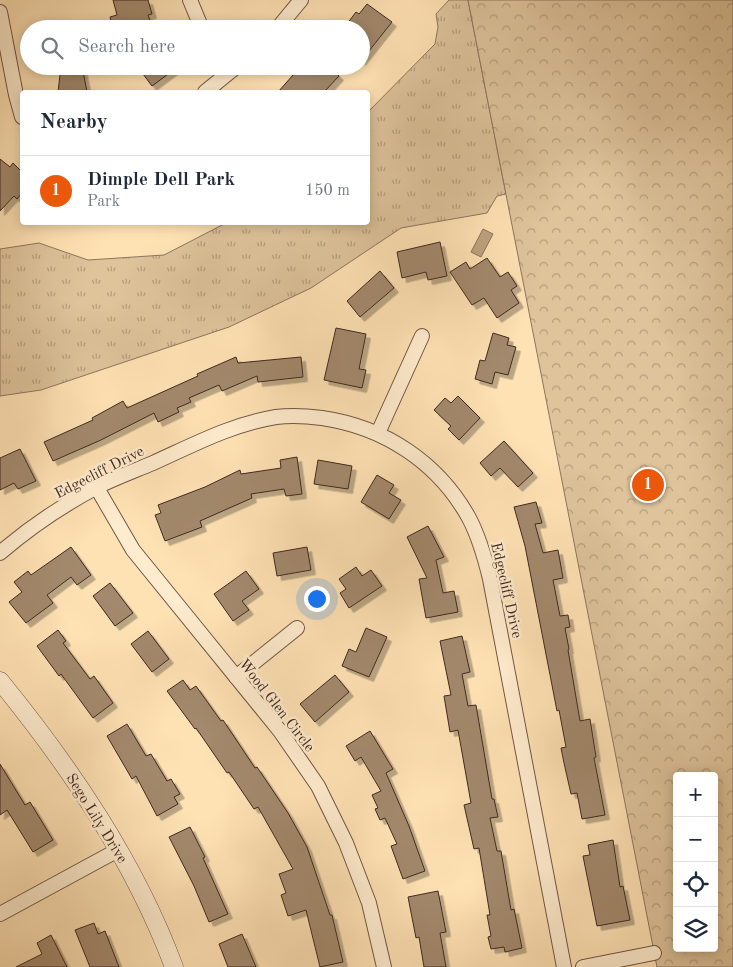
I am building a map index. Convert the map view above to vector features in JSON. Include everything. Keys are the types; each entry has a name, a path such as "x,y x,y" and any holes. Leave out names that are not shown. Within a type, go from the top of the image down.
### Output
{"street":[{"path":"190,0 198,20"},
{"path":"284,20 301,0"},
{"path":"0,12 20,110"},
{"path":"207,90 225,75"},
{"path":"378,433 422,336"},
{"name":"Edgecliff Drive","path":"0,552 53,513 97,488 220,432 248,422 278,417 311,417 344,422 378,433 406,448 431,468 452,492 469,518 482,548 490,579 564,967"},
{"name":"Wood Glen Circle","path":"97,488 133,550 280,731 318,786 346,843 369,902 384,967"},
{"path":"236,676 298,628"},
{"name":"Sego Lily Drive","path":"0,681 36,725 79,786 118,850 146,903 174,967"},
{"path":"0,914 118,850"},
{"path":"583,967 654,953"}],"green space":[{"path":"449,0 468,0 506,194 497,196 487,213 401,228 311,288 229,327 41,390 0,396 0,249 39,243 88,260 164,255 222,225 370,225 370,110 435,44 438,27 436,14"},
{"path":"468,0 733,0 733,967 657,967"}],"shaded area":[{"path":"483,229 493,234 481,257 471,252"}],"building":[{"path":"113,0 148,0 152,14 148,15 150,20 111,20 110,17 117,15"},
{"path":"367,4 392,22 370,50 370,20 350,20 356,12 359,14"},
{"path":"60,75 84,75 87,90 58,90"},
{"path":"144,75 167,75 152,86"},
{"path":"293,75 339,76 326,90 280,90"},
{"path":"0,159 10,167 13,163 20,170 20,195 17,199 14,196 0,211"},
{"path":"440,242 447,276 428,280 426,272 402,278 397,252"},
{"path":"487,258 500,277 508,272 517,286 511,290 519,303 497,318 484,298 472,305 450,272 466,262 470,269"},
{"path":"380,271 394,288 360,317 347,301"},
{"path":"336,328 366,334 359,369 366,370 362,388 324,380"},
{"path":"493,333 509,338 507,345 516,347 508,375 495,372 492,384 475,379 480,360 485,361"},
{"path":"236,357 238,363 301,357 303,377 258,382 257,376 222,391 219,385 189,398 191,402 177,408 179,412 158,422 154,413 101,440 53,461 44,442 93,420 92,418 123,401 127,408"},
{"path":"458,396 480,418 459,440 448,429 451,426 434,410 445,398 451,403"},
{"path":"504,441 533,473 518,487 500,468 491,476 480,463"},
{"path":"20,449 36,481 18,489 14,483 0,490 0,458"},
{"path":"297,457 302,494 286,496 284,489 251,494 252,498 200,521 202,527 165,541 155,515 161,513 158,505 205,487 240,470 241,474 281,468 280,460"},
{"path":"318,460 352,466 348,489 314,484"},
{"path":"377,475 394,485 389,493 401,500 389,519 361,502"},
{"path":"536,502 542,523 535,524 543,553 558,550 563,578 553,580 560,616 568,615 570,627 565,628 580,721 590,719 596,757 594,758 605,815 582,819 577,793 571,794 564,763 561,748 566,747 559,710 557,711 525,546 514,507"},
{"path":"428,526 444,557 436,560 443,593 454,591 458,612 426,618 419,579 427,578 407,537"},
{"path":"71,547 91,575 77,585 71,577 47,595 53,603 26,623 9,602 22,592 14,582 28,571 31,575"},
{"path":"307,547 311,570 277,576 273,553"},
{"path":"356,567 362,576 371,570 382,586 349,608 340,593 346,589 339,579"},
{"path":"246,571 259,589 242,601 249,610 233,621 214,594"},
{"path":"110,583 133,613 115,626 93,596"},
{"path":"366,628 387,637 369,677 342,666 349,649 356,652"},
{"path":"58,630 66,641 63,643 90,679 94,676 113,703 93,718 61,674 59,676 37,646"},
{"path":"148,631 169,659 152,672 131,644"},
{"path":"462,636 470,672 462,674 468,706 476,705 492,799 494,799 498,817 490,818 497,851 501,851 511,910 514,909 522,948 505,952 504,947 491,949 488,937 491,936 487,915 490,915 479,848 474,849 464,805 471,803 458,730 450,732 444,696 451,695 440,641"},
{"path":"335,675 349,692 315,722 300,704"},
{"path":"183,680 190,690 196,686 221,721 223,720 288,813 307,847 330,915 332,915 343,962 320,967 306,910 288,916 281,895 286,893 279,874 293,869 258,807 254,809 229,772 227,773 196,728 167,691"},
{"path":"127,724 146,756 151,754 167,781 171,779 180,794 174,797 178,804 157,816 136,776 132,779 107,736"},
{"path":"370,731 393,769 386,773 409,826 425,871 403,879 391,846 397,844 385,818 380,820 375,809 378,808 372,795 381,791 361,757 355,761 346,746"},
{"path":"0,764 25,805 30,802 53,840 33,852 7,810 0,815"},
{"path":"190,827 205,857 203,858 228,914 209,922 194,886 169,837"},
{"path":"613,840 620,887 623,886 630,920 597,926 583,856 590,855 588,845"},
{"path":"438,891 446,932 440,933 446,967 424,967 419,937 416,938 408,897"},
{"path":"94,923 98,934 105,931 119,967 90,967 75,930"},
{"path":"242,934 256,967 228,967 219,944"},
{"path":"51,935 67,967 16,967 42,954 37,943"}],"place":[{"name":"Dimple Dell Park","path":"648,485"}]}
